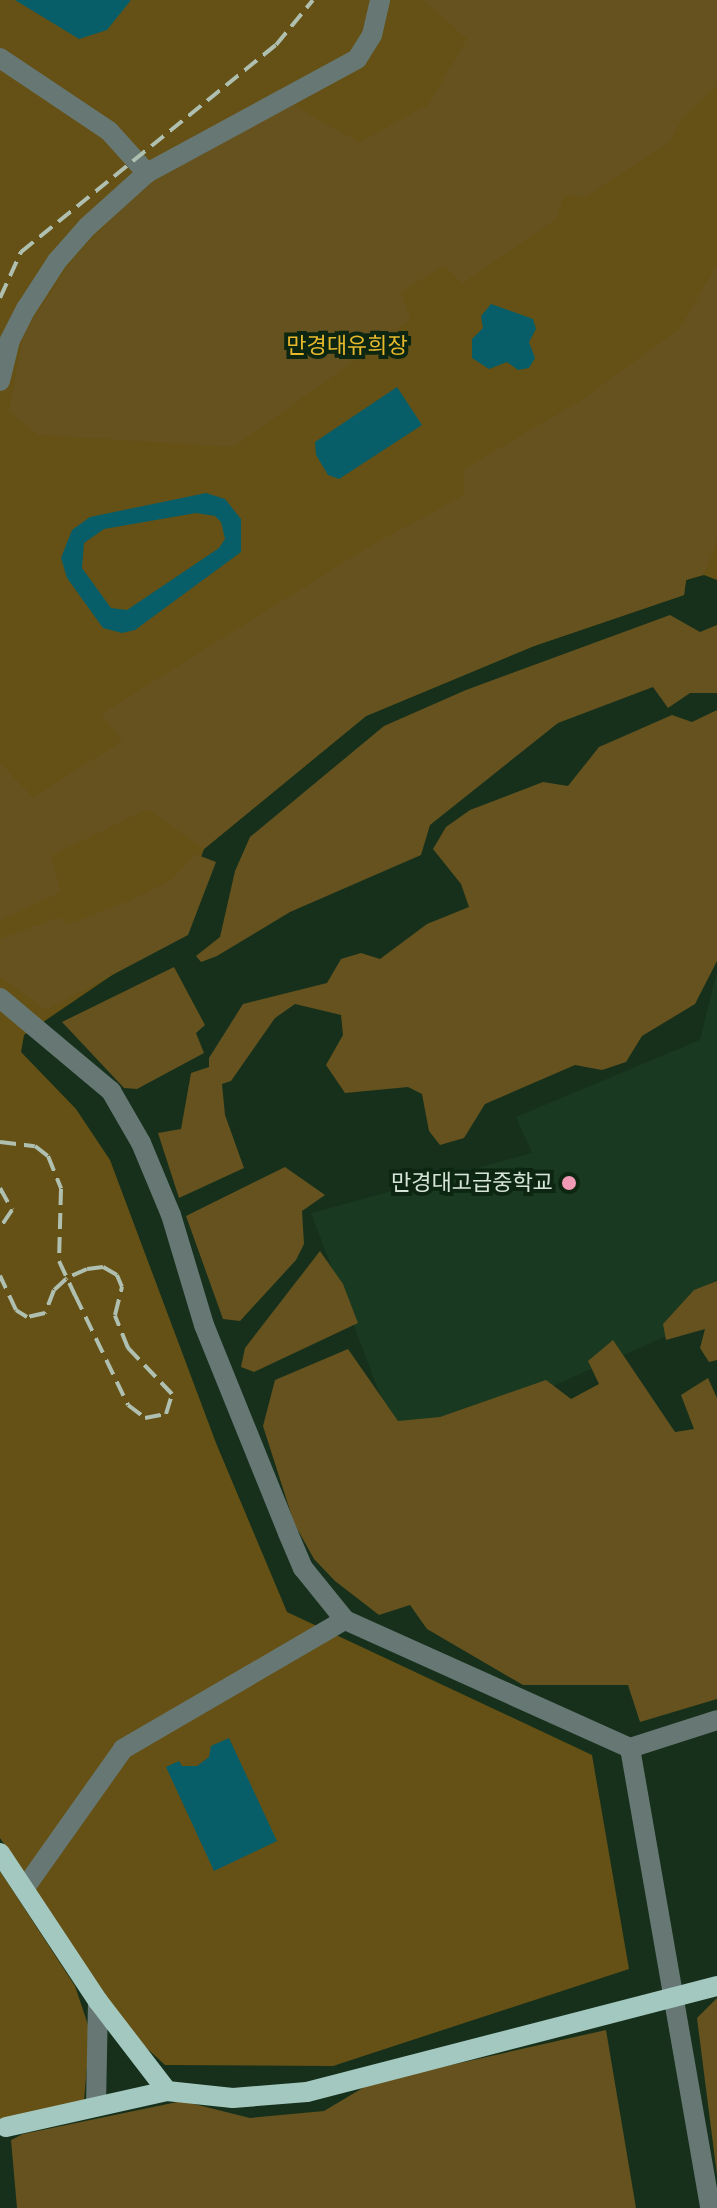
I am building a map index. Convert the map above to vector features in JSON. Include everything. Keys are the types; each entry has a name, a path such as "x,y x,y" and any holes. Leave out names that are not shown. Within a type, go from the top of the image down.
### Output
{"main road":[{"path":"0,1853 98,2001 167,2091"},
{"path":"6,2127 167,2091 233,2098 307,2092 717,1986"}],"street":[{"path":"0,381 10,340 57,261 147,173 357,59 372,35 380,0"},
{"path":"0,58 109,131 147,173"},
{"path":"0,998 111,1091 141,1143 171,1215 204,1325 303,1568 345,1620 630,1748 717,1720"},
{"path":"24,1889 123,1749 345,1620"},
{"path":"630,1748 710,2208"},
{"path":"96,2106 98,2001"}],"shaded area":[{"name":"만경대고급중학교","path":"717,971 717,1314 402,1452 311,1213 532,1153 516,1117 700,1040"}],"green space":[{"name":"만경대유희장","path":"0,0 717,0 717,580 704,575 686,580 684,595 534,646 366,716 204,849 174,933 24,1035 21,1052 76,1109 110,1160 216,1443 287,1612 592,1755 629,1969 333,2066 165,2065 126,2029 0,1838"},
{"path":"423,0 717,0 717,85 683,118 669,143 585,197 565,195 556,219 462,284 444,265 401,292 411,320 234,447 38,435 9,412 23,334 75,257 137,193 239,127 293,105 359,142 428,105 467,39"},
{"path":"717,264 717,542 704,574 686,580 684,595 534,646 366,716 204,849 147,809 51,856 61,892 0,920 0,763 33,797 122,741 101,714 368,547 464,495 464,469 583,399 680,328"},
{"path":"670,615 700,632 717,625 717,693 690,693 668,708 653,687 558,723 430,825 421,855 290,912 217,956 201,962 196,956 220,937 235,871 250,837 384,726 466,690"},
{"path":"717,710 717,961 695,1004 642,1036 626,1062 602,1070 575,1065 485,1104 464,1138 440,1145 429,1131 422,1094 408,1087 345,1093 326,1065 343,1035 341,1015 295,1004 275,1018 231,1081 222,1084 225,1115 244,1168 179,1198 158,1133 181,1129 191,1073 209,1067 209,1058 243,1004 327,983 341,959 361,953 380,959 427,924 469,907 461,884 433,849 446,827 470,810 543,782 568,786 599,747 672,715 692,722"},
{"path":"195,854 216,862 188,935 46,1010 0,977 0,939 59,917 69,924 131,900 171,880"},
{"path":"174,967 205,1025 196,1033 204,1053 137,1089 124,1088 62,1022"},
{"path":"285,1167 325,1195 302,1211 304,1244 296,1260 240,1321 223,1319 186,1216"},
{"path":"320,1251 343,1284 358,1323 254,1372 241,1367 245,1348"},
{"path":"717,1281 717,1360 709,1362 700,1348 705,1329 666,1340 663,1324 694,1290"},
{"path":"613,1340 675,1432 694,1429 681,1395 708,1378 717,1398 717,1699 640,1722 628,1685 523,1685 427,1629 410,1605 379,1615 335,1581 314,1559 294,1523 263,1426 275,1380 348,1349 398,1421 440,1417 546,1380 571,1399 599,1384 588,1361"},
{"path":"0,1871 75,1986 90,2031 84,2101 0,2120"},
{"path":"717,1998 717,2175 697,2018"},
{"path":"606,2030 636,2208 17,2208 11,2140 23,2134 182,2101 250,2118 324,2111 371,2083"}],"water":[{"path":"15,0 131,0 107,30 79,39"},
{"path":"491,304 533,319 536,329 529,342 535,358 529,368 518,370 507,362 489,369 472,358 472,339 483,328 481,316"},
{"path":"397,387 422,425 339,479 328,475 316,455 315,442"},
{"path":"206,493 225,499 241,519 241,552 135,630 122,633 103,628 67,578 61,558 72,530 90,517","holes":["196,513 215,516 221,522 225,539 219,548 127,610 111,608 82,568 84,543 104,529"]},
{"path":"229,1738 277,1841 214,1871 166,1767 179,1761 182,1766 197,1766 209,1757 211,1746"}],"railway":[{"path":"0,298 21,252 276,45 313,0"},
{"path":"0,1142 35,1146 48,1156 61,1189 59,1261 75,1295 128,1405 145,1418 166,1414 172,1394 128,1348 115,1315 122,1287 117,1275 103,1267 87,1269 67,1278 66,1279 54,1290 45,1313 27,1317 16,1310 0,1276"},
{"path":"0,1188 12,1210 0,1228"}],"place":[{"name":"만경대고급중학교","path":"569,1183"}]}
